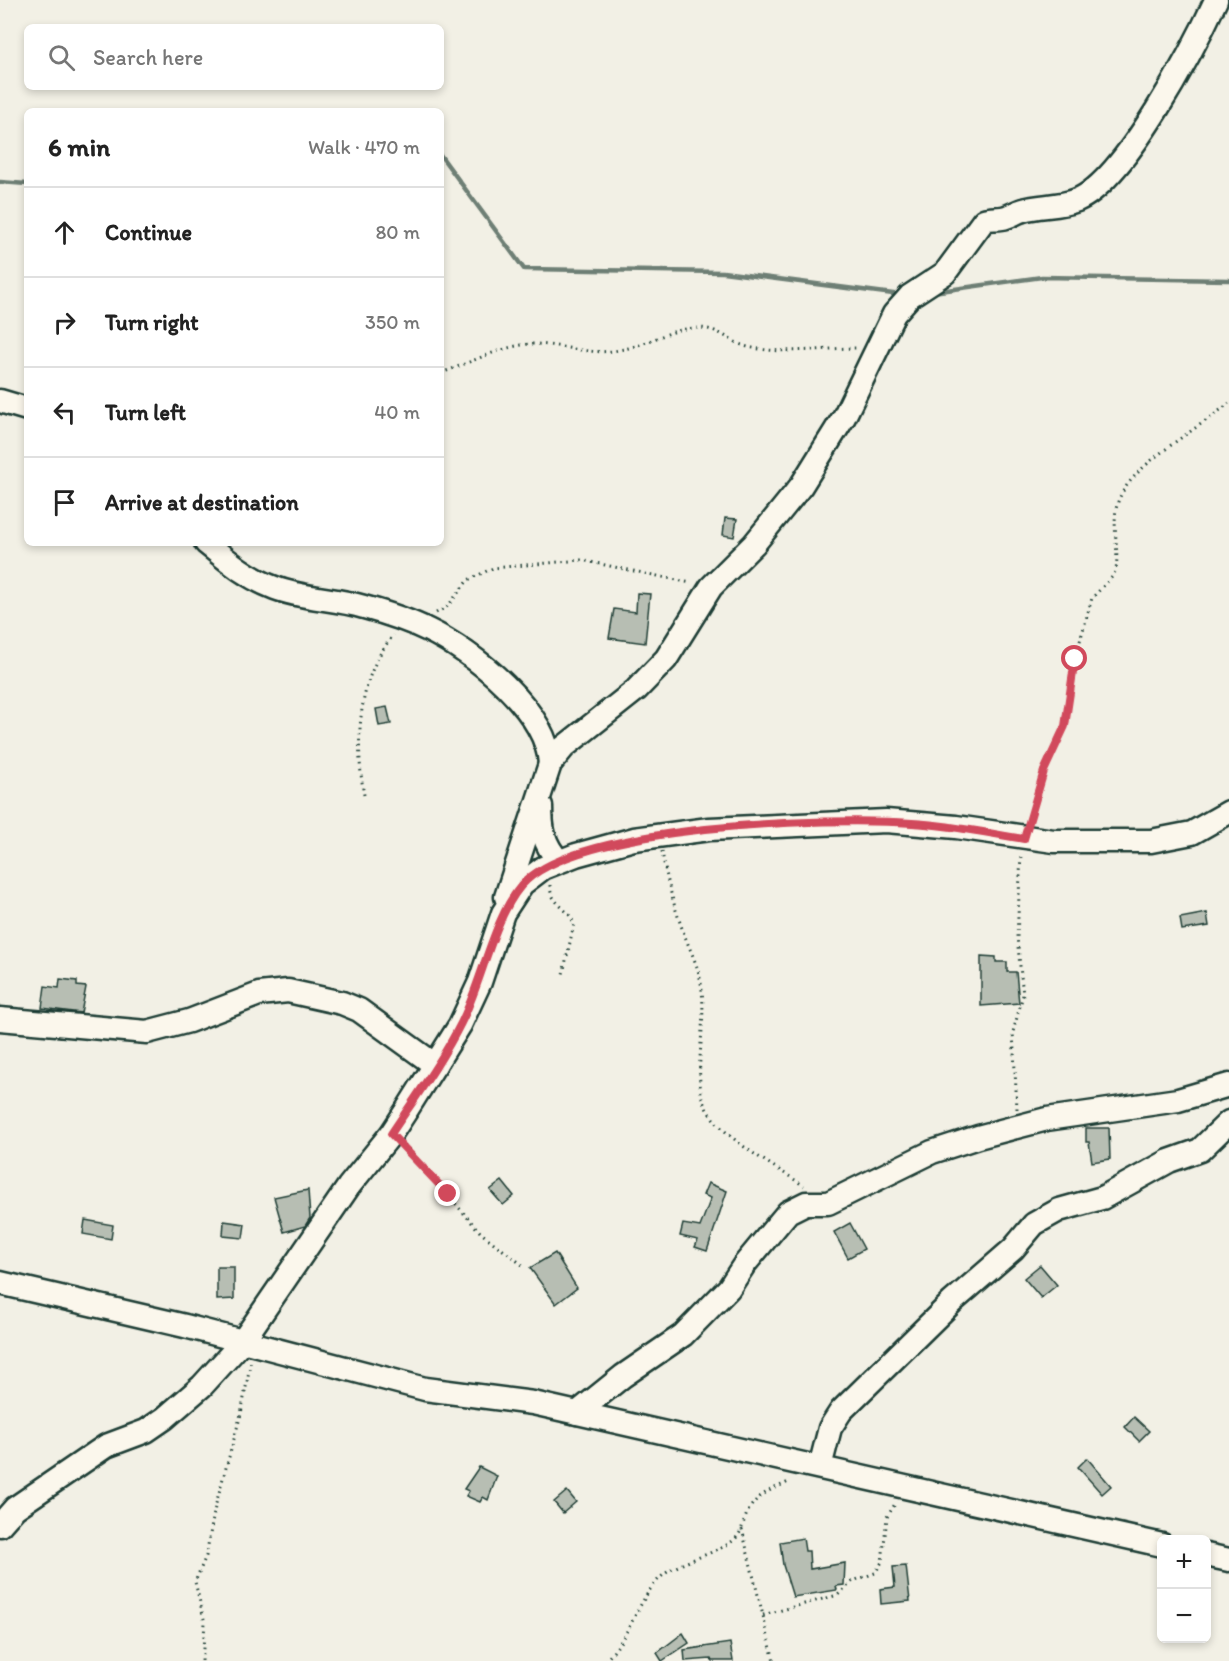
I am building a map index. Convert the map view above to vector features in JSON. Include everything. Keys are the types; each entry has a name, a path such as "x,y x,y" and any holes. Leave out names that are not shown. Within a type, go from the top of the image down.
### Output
{"street":[{"path":"0,1525 15,1508 96,1452 146,1431 165,1418 248,1343 349,1186 391,1134 460,1025 480,982 550,764 577,736 654,672 675,646 711,587 760,538 801,486 844,417 875,348 901,305 945,273 984,220 1003,218 1025,209 1074,201 1100,185 1131,147 1165,97 1193,48 1216,0"},
{"path":"0,401 24,408"},
{"path":"210,546 245,575 271,587 356,604 410,621 460,648 510,692 531,716 545,741 550,764"},
{"path":"542,792 543,834 548,848 559,861"},
{"path":"503,913 522,884 534,874 559,861 613,844 660,835 764,825 886,821 956,827 1024,839 1166,840 1192,833 1229,812"},
{"path":"0,1019 147,1032 189,1021 259,994 288,991 342,1003 359,1010 435,1065"},
{"path":"577,1413 623,1376 683,1335 729,1288 744,1265 788,1212 806,1203 828,1203 932,1152 1019,1126 1088,1112 1178,1100 1229,1085"},
{"path":"820,1467 830,1428 841,1411 952,1302 1006,1257 1034,1224 1059,1210 1102,1198 1169,1161 1200,1150 1229,1122"},
{"path":"0,1284 248,1343 425,1389 533,1403 1157,1544"},
{"path":"1211,1556 1229,1560"}],"path":[{"path":"444,372 521,345 543,345 598,352 621,350 672,331 697,328 716,329 738,344 759,349 875,348"},
{"path":"1019,1126 1013,1032 1023,995 1017,937 1019,870 1024,839 1044,771 1065,726 1075,659 1092,598 1116,570 1116,511 1120,497 1129,480 1152,459 1229,403"},
{"path":"364,795 358,754 360,717 378,657 393,636 410,621 443,610 468,580 493,568 581,560 711,587"},
{"path":"660,835 676,909 701,981 704,1009 701,1085 705,1105 715,1120 732,1137 828,1203"},
{"path":"559,861 552,876 551,896 571,917 574,924 563,974"},
{"path":"391,1134 408,1149 425,1172 456,1202 490,1242 525,1267"},
{"path":"202,1661 205,1623 195,1582 206,1556 215,1507 241,1414 248,1343"},
{"path":"605,1661 628,1633 650,1591 662,1576 733,1540 742,1529 757,1498 766,1491 820,1467"},
{"path":"763,1615 838,1595 853,1581 875,1572 882,1562 889,1511 894,1504 926,1491"},
{"path":"742,1529 774,1661"}],"building":[{"path":"725,518 737,519 734,537 723,535"},
{"path":"637,593 650,594 645,643 609,638 614,609 636,612"},
{"path":"387,707 391,724 379,726 376,709"},
{"path":"1207,913 1209,926 1182,930 1180,918"},
{"path":"981,956 996,957 996,962 1007,962 1007,972 1016,972 1019,1003 981,1006"},
{"path":"60,979 77,981 77,986 86,987 81,1013 42,1008 45,986 59,988"},
{"path":"1086,1128 1109,1128 1110,1159 1092,1162 1089,1142 1086,1142"},
{"path":"502,1181 514,1196 503,1205 490,1190"},
{"path":"708,1183 727,1191 707,1251 695,1247 698,1240 680,1236 683,1224 700,1227 711,1198 703,1195"},
{"path":"308,1190 310,1218 305,1226 284,1232 274,1197"},
{"path":"85,1220 113,1225 111,1239 83,1234"},
{"path":"224,1221 245,1224 243,1238 223,1236"},
{"path":"850,1223 864,1249 848,1258 834,1232"},
{"path":"555,1253 577,1288 556,1304 530,1268"},
{"path":"1040,1265 1057,1285 1041,1298 1024,1278"},
{"path":"217,1267 234,1267 234,1299 217,1300"},
{"path":"1134,1417 1149,1431 1139,1441 1125,1427"},
{"path":"1087,1458 1111,1486 1102,1494 1078,1467"},
{"path":"479,1467 497,1476 488,1500 483,1497 480,1502 466,1496 469,1491 464,1489"},
{"path":"567,1491 576,1502 563,1513 554,1502"},
{"path":"803,1538 805,1551 809,1551 810,1569 845,1563 844,1585 836,1586 837,1590 793,1597 783,1565 780,1542"},
{"path":"906,1566 910,1601 881,1604 880,1589 895,1587 893,1567"},
{"path":"683,1633 689,1643 662,1661 657,1653"},
{"path":"730,1643 733,1661 712,1661 711,1659 685,1661 684,1650"}],"waterway":[{"path":"444,160 524,269 723,272 901,295"},
{"path":"0,182 24,184"},
{"path":"933,292 1042,277 1229,280"}],"route":[{"path":"448,1194 425,1172 408,1149 391,1134 460,1025 480,982 503,913 522,884 543,868 595,849 634,839 682,832 764,825 886,821 975,829 1024,839 1044,771 1065,726 1075,659"}]}
